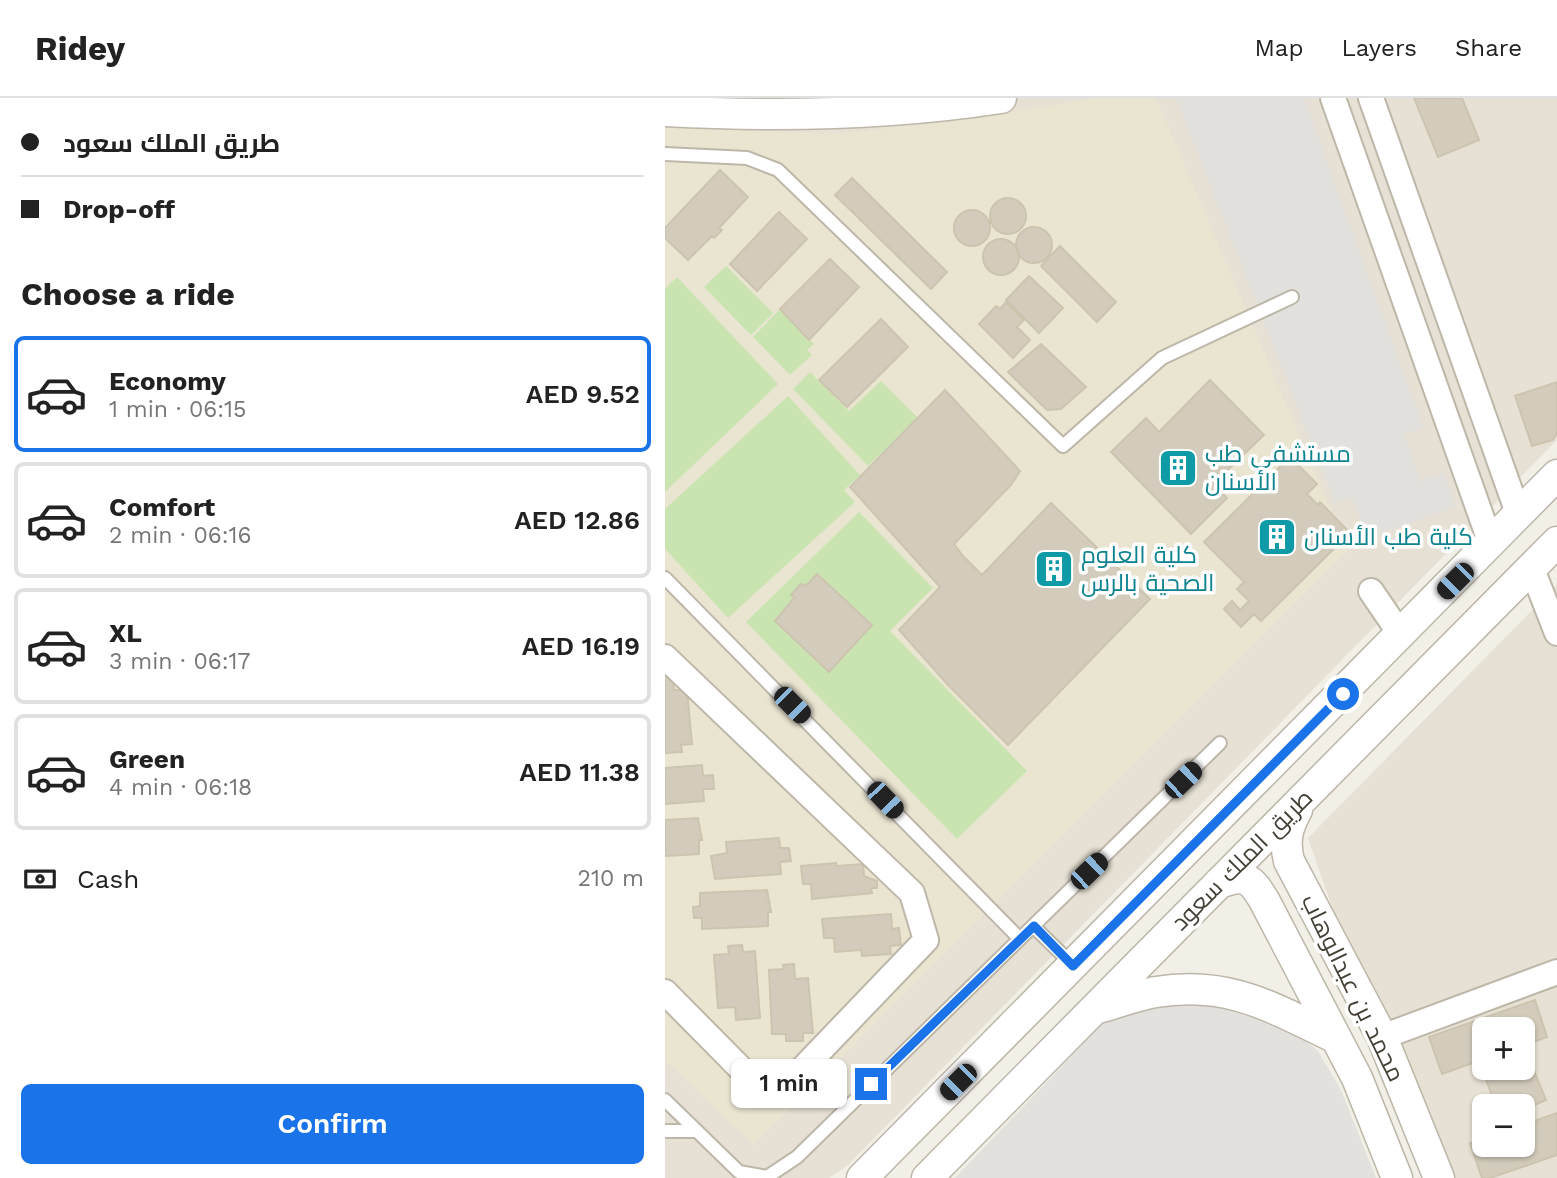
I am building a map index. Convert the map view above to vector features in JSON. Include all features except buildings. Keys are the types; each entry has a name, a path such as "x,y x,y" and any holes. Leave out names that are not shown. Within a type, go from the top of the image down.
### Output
{"street":[{"path":"665,111 766,115 852,113 1001,98"},
{"path":"1333,98 1491,544"},
{"path":"1371,98 1519,516"},
{"name":"طريق الملك سعود","path":"862,1178 1557,475"},
{"name":"طريق الملك سعود","path":"927,1178 1557,542"},
{"path":"1532,569 1557,633"},
{"path":"1371,591 1401,635"},
{"path":"665,657 912,893 926,940 786,1086 754,1083 665,992"},
{"name":"محمد بن عبدالوهاب","path":"1303,799 1288,827 1285,845 1289,861 1383,1037 1439,1178"},
{"name":"محمد بن عبدالوهاب","path":"1219,883 1246,878 1254,884 1357,1078 1397,1178"},
{"path":"1383,1037 1557,972"},
{"path":"1095,1009 1154,992 1186,988 1217,990 1250,997 1336,1038"}],"lane":[{"path":"665,154 747,158 778,170 1063,446 1162,358 1292,297"},
{"path":"665,578 1020,939"},
{"path":"665,1100 739,1172 768,1177 797,1157 1220,743"},
{"path":"1034,926 1073,966"},
{"path":"665,1131 697,1131"}],"shaded area":[{"path":"665,98 1557,98 1557,440 848,1165 829,1178 665,1178"},
{"path":"1097,98 1156,98 1348,550 754,1145 665,1060 665,128 837,134 949,122"},
{"path":"1176,98 1304,98 1423,427 1404,435 1421,481 1443,473 1456,506 1367,539 1353,498 1335,503"},
{"path":"1557,585 1557,1178 1426,1178 1308,838"},
{"path":"1175,1000 1236,1003 1283,1023 1318,1051 1341,1090 1376,1178 955,1178 1107,1019"}],"green space":[{"path":"726,266 773,313 751,335 704,287"},
{"path":"677,277 778,384 665,492 665,289"},
{"path":"780,309 814,344 807,350 812,355 790,375 753,337"},
{"path":"810,372 849,411 881,381 918,418 868,466 793,389"},
{"path":"788,396 860,475 844,490 855,502 728,618 665,549 665,509"},
{"path":"859,512 933,588 890,631 1027,771 957,839 746,622"}],"place":[{"name":"مستشفى طب الأسنان","path":"1178,468"},
{"name":"كلية طب الأسنان","path":"1277,537"},
{"name":"كلية العلوم الصحية بالرس","path":"1054,569"}],"route":[{"path":"871,1084 1034,926 1073,966 1343,694"}]}
